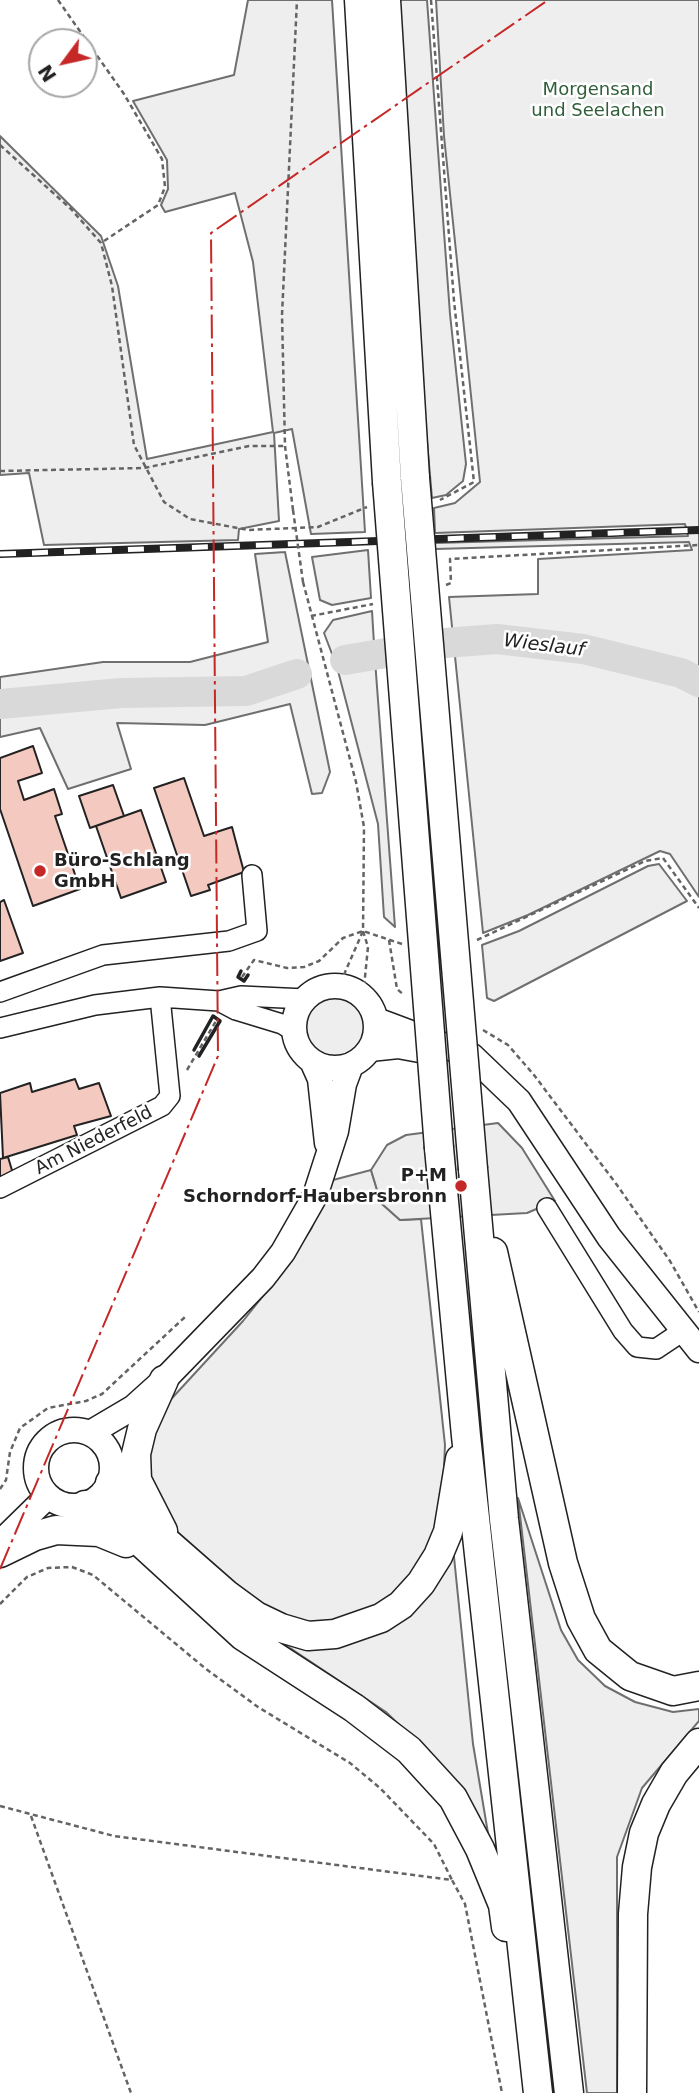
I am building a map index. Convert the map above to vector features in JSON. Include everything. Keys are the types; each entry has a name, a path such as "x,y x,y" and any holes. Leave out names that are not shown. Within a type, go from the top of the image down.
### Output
{"highway":[{"path":"359,0 387,482 417,891 466,1436 538,2093"},
{"path":"386,0 415,478 473,1170 499,1334 569,2093"},
{"path":"499,1334 563,1563 581,1619 598,1650 630,1676 673,1690 699,1686"},
{"path":"164,1380 142,1429 136,1454 137,1480 167,1555"},
{"path":"85,1505 167,1555 256,1616 281,1628 308,1636 359,1628 401,1605 421,1583 438,1556 448,1532 457,1470 466,1436"},
{"path":"110,1483 167,1555 243,1636 354,1708 409,1750 453,1798 480,1849 503,1905 514,1976 530,2013"},
{"path":"0,1553 35,1536 78,1529 99,1532 141,1549 167,1555"},
{"path":"632,2093 633,1914 637,1867 644,1833 656,1804 674,1773 699,1743"}],"main road":[{"path":"312,1061 336,1068 351,1065 370,1049 375,1037 376,1020 363,997 339,986 316,991 305,999 298,1010 295,1032 304,1054 312,1061 320,1079 323,1125 329,1154"},
{"path":"376,1020 472,1056 519,1101 609,1237 699,1350"},
{"path":"370,1049 398,1046 433,1052 489,1075"},
{"path":"90,1433 134,1407 164,1380 263,1278 283,1252 315,1196 329,1154 344,1084 351,1065"},
{"path":"110,1455 102,1442 90,1433 67,1431 46,1442 39,1452 37,1475 48,1496 65,1506 85,1505 95,1500 110,1483 110,1455 134,1407"},
{"path":"0,1544 48,1496"}],"street":[{"path":"426,807 438,949"},
{"path":"0,992 103,955 229,941 257,931 252,875"},
{"path":"218,1010 241,996 305,999"},
{"path":"0,1028 95,1005 160,998 218,1010 236,1010 282,1024 295,1032"},
{"name":"Am Niederfeld","path":"0,1188 162,1106 170,1096 160,998"},
{"path":"547,1208 623,1331 637,1347 656,1349 683,1331"}],"path":[{"path":"58,0 124,94 162,159 165,187 158,205 101,243"},
{"path":"297,0 283,288 285,446 303,582 356,782 364,827 363,931 368,947 363,997"},
{"path":"0,145 71,209 101,243 112,286 134,445 144,468"},
{"path":"0,471 144,468 248,446 285,446"},
{"path":"437,590 452,583 450,559 699,545"},
{"path":"311,616 376,604"},
{"path":"474,942 645,861 663,858 699,908"},
{"path":"339,986 363,931"},
{"path":"242,977 254,960 287,968 304,967 319,961 343,938 363,931 407,945 438,949"},
{"path":"170,1096 218,1010"},
{"path":"0,1489 6,1480 10,1452 20,1428 48,1408 86,1401 102,1394 185,1317"},
{"path":"0,1604 27,1577 48,1568 72,1567 93,1575 206,1669 258,1707 350,1763 380,1788 434,1844 464,1904 502,2093"},
{"path":"0,1806 114,1836 452,1881"},
{"path":"31,1815 131,2093"}],"green space":[{"path":"248,0 332,0 365,532 311,534 292,429 274,433 279,521 239,529 238,540 44,545 29,473 0,475 0,136 101,236 118,286 147,459 273,432 253,262 235,193 165,212 161,205 168,189 167,160 133,101 234,75"},
{"path":"397,0 427,0 450,314 466,464 463,481 446,495 432,498 416,316"},
{"name":"Morgensand und Seelachen","path":"436,0 699,0 699,897 670,854 660,851 528,915 483,933 449,597 538,594 538,559 692,550 689,542 435,549 435,543 688,536 685,524 435,533 434,508 455,503 480,482 444,136"},
{"path":"368,550 371,598 332,605 320,600 312,557"},
{"path":"285,552 330,772 322,793 312,794 290,704 205,725 117,723 131,769 68,789 40,728 0,737 0,677 103,662 190,662 268,642 255,554"},
{"path":"372,611 395,927 384,917 378,824 337,667 324,633 333,620"},
{"path":"659,864 687,901 494,1001 487,998 482,945 519,931 648,866"},
{"path":"329,995 341,995 357,1004 364,1014 364,1038 357,1048 341,1057 329,1057 318,1052 309,1043 304,1032 304,1020 309,1009 318,1000"},
{"path":"371,1170 381,1203 400,1220 421,1219 445,1445 442,1513 422,1565 379,1607 336,1623 292,1622 258,1603 173,1528 143,1476 162,1409 243,1321 283,1271 311,1229 333,1180"},
{"path":"518,1498 561,1630 578,1660 605,1686 635,1702 673,1712 699,1709 699,1721 642,1788 617,1857 617,2093 587,2093"},
{"path":"453,1547 473,1744 491,1851 440,1765 386,1712 293,1650 251,1627 341,1641"}],"shaded area":[{"name":"P+M Schorndorf-Haubersbronn","path":"498,1123 522,1148 555,1201 527,1213 400,1220 381,1203 371,1170 387,1145 406,1135"}],"building":[{"path":"33,746 42,773 18,781 24,800 54,789 62,814 55,816 80,889 33,906 0,809 0,758"},
{"path":"184,778 204,836 232,827 244,872 208,885 210,890 191,896 154,788"},
{"path":"113,785 124,816 90,828 79,796"},
{"path":"141,810 166,882 121,898 96,826"},
{"path":"4,900 23,953 0,961 0,902"},
{"path":"75,1079 79,1089 99,1083 111,1116 74,1126 77,1135 3,1158 0,1093 30,1083 32,1092"},
{"path":"8,1157 14,1177 0,1181 0,1159"}],"waterway":[{"name":"Wieslauf","path":"345,660 445,643 497,639 583,649 681,673 699,682"},
{"name":"Wieslauf","path":"0,704 121,693 246,691 297,674"}],"railway":[{"path":"0,554 699,530"}],"wall":[{"path":"241,971 238,977 244,981 248,975"},
{"path":"194,1050 213,1016 220,1021 199,1056"}],"power":[{"path":"0,1569 218,1056 211,233 548,0"}],"place":[{"name":"Büro-Schlang GmbH","path":"40,871"},
{"name":"P+M Schorndorf-Haubersbronn","path":"461,1186"}]}
